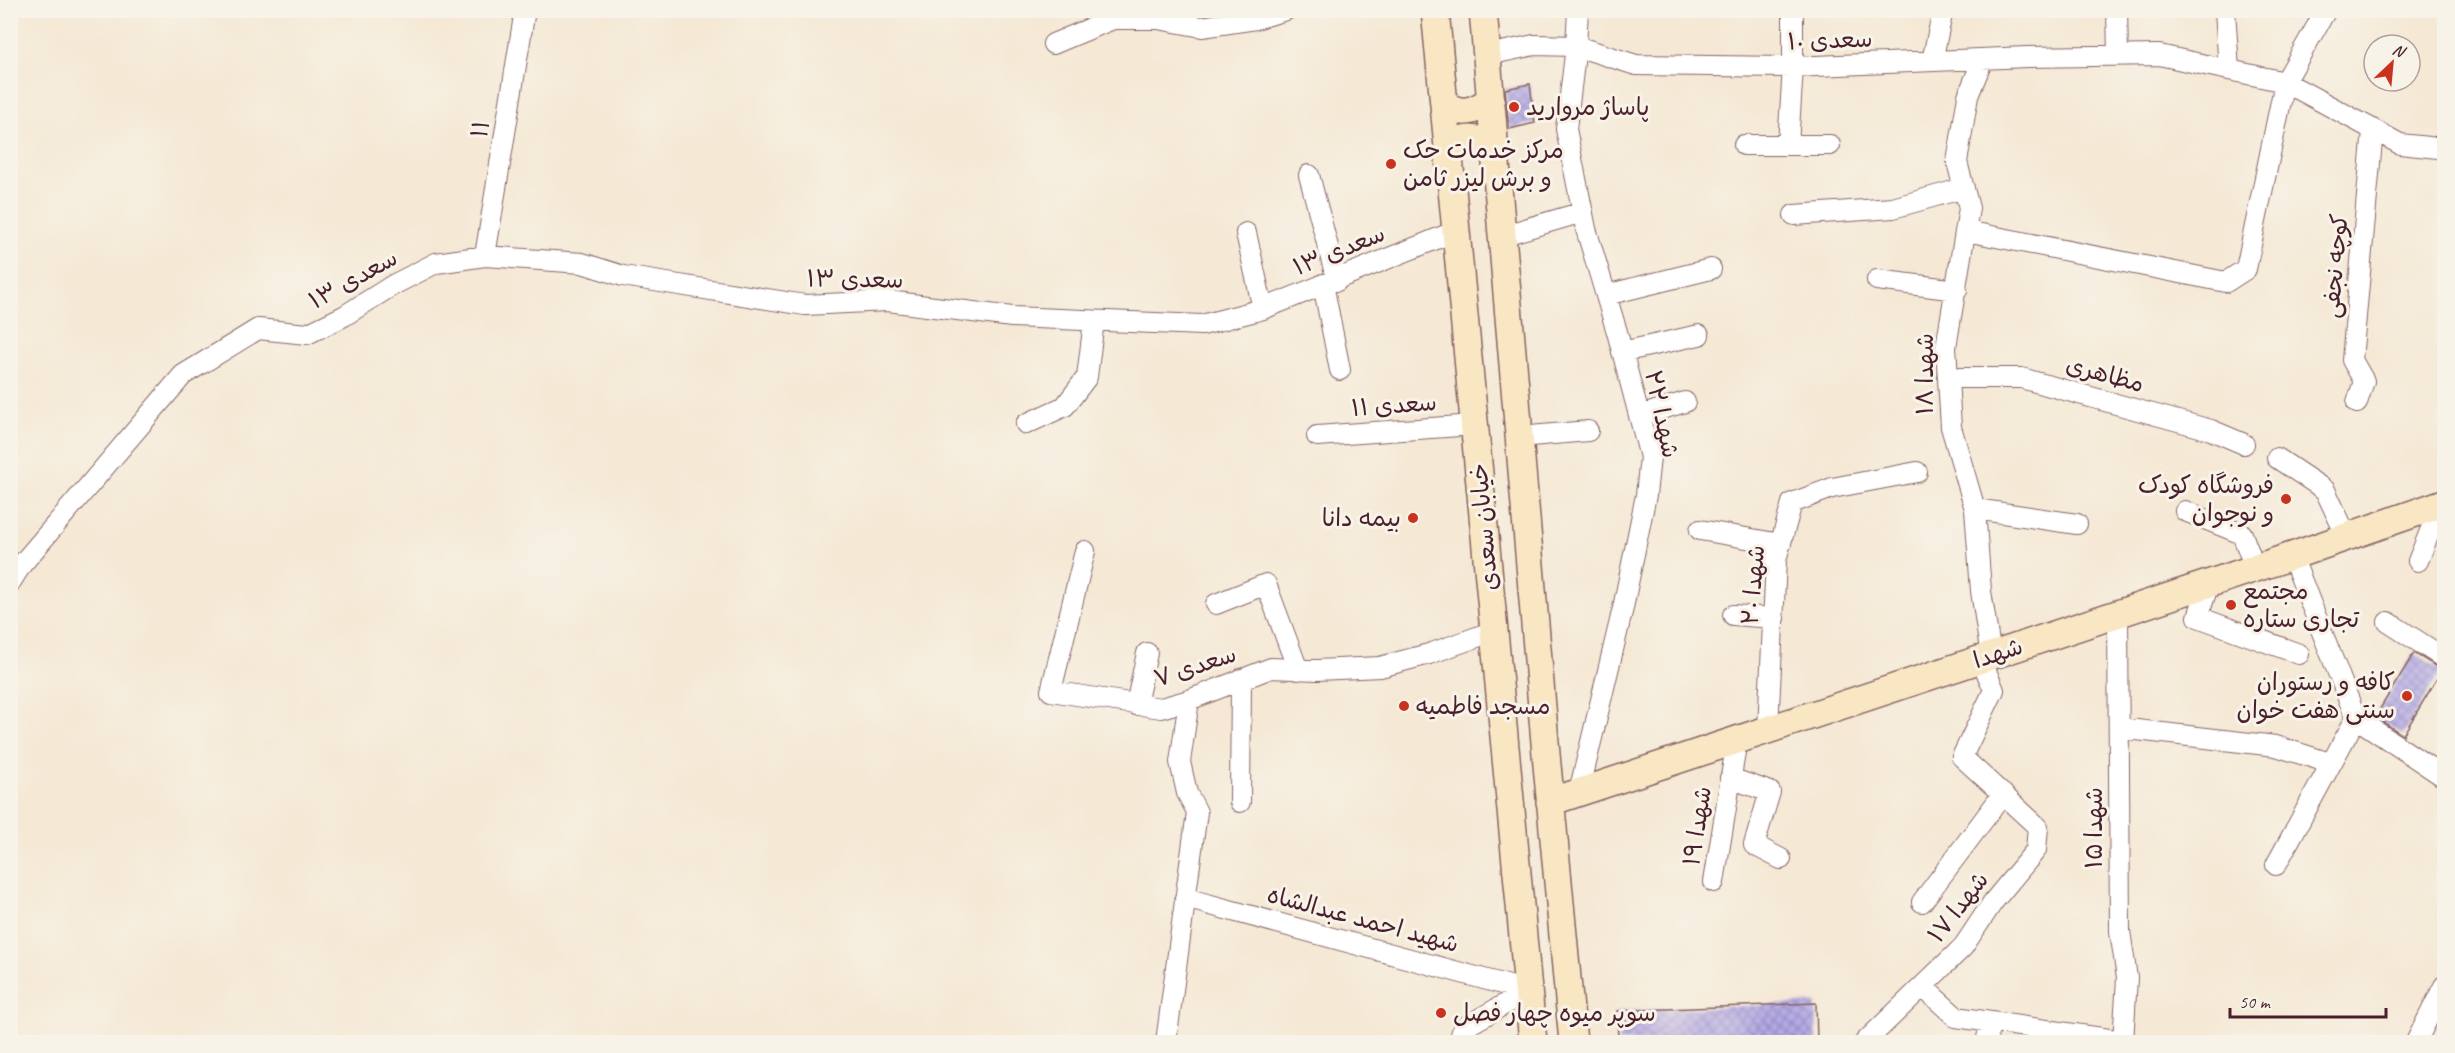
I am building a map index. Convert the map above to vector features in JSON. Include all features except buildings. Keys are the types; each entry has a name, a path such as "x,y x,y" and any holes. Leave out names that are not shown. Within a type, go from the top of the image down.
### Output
{"main road":[{"name":"خیابان سعدی","path":"1435,10 1533,1042"},
{"name":"خیابان سعدی","path":"1483,10 1550,802 1573,1042"},
{"path":"1444,104 1461,112 1468,112 1477,110 1491,99"},
{"path":"1448,152 1454,145 1468,138 1476,138 1494,148"},
{"name":"شهدا","path":"1550,802 2292,556 2443,503"}],"street":[{"name":"۱۱","path":"485,256 525,10"},
{"path":"1053,44 1113,19 1156,15 1202,27 1286,10"},
{"name":"شهدا ۲۲","path":"1578,10 1566,129 1583,212 1650,457 1646,495 1623,608 1579,792"},
{"path":"1788,145 1793,67 1793,10"},
{"path":"1932,61 1943,10"},
{"path":"2117,10 2118,56"},
{"path":"2225,10 2229,70"},
{"path":"1966,231 2226,282 2246,269 2285,82 2326,10"},
{"name":"سعدی ۱۰","path":"1488,54 1534,45 1576,46 1636,65 1793,67 2159,55 2285,82 2400,144 2438,148 2445,142"},
{"name":"شهدا ۱۸","path":"1983,59 1968,96 1957,162 1969,208 1946,347 1951,427 1975,509 1986,657"},
{"name":"کوچه نجفی","path":"2357,403 2364,381 2352,360 2373,130"},
{"path":"1744,145 1830,145"},
{"path":"1309,175 1330,282 1340,369"},
{"path":"1794,215 1893,208 1964,188"},
{"path":"1501,237 1583,212"},
{"name":"سعدی ۱۳","path":"10,584 22,564 183,375 258,329 307,334 344,316 393,285 436,263 485,256 582,263 623,276 805,305 888,301 1012,317 1202,325 1263,309 1456,231"},
{"path":"1246,233 1263,309"},
{"path":"1606,295 1711,269"},
{"path":"1877,280 1957,290"},
{"path":"1026,424 1065,406 1087,377 1094,321"},
{"path":"1622,352 1699,335"},
{"name":"مظاهری","path":"1948,378 2021,378 2211,430 2244,444"},
{"path":"1639,416 1685,402"},
{"name":"سعدی ۱۱","path":"1317,436 1474,425"},
{"path":"1519,437 1588,430"},
{"path":"2277,458 2325,490 2347,537"},
{"name":"شهدا ۲۰","path":"1768,730 1776,560 1792,503 1832,488 1917,472"},
{"path":"2418,561 2443,503"},
{"path":"1975,509 2077,524"},
{"path":"2185,511 2242,534 2255,568"},
{"path":"1700,530 1781,544"},
{"name":"سعدی ۷","path":"1085,551 1051,692 1161,708 1189,700 1271,668 1298,670 1380,667 1430,654 1494,631"},
{"path":"2292,556 2356,718 2445,777"},
{"path":"2209,583 2198,617 2299,654"},
{"path":"1216,604 1266,585 1298,670"},
{"name":"شهدا ۱۵","path":"2118,614 2120,931 2127,978 2123,1042"},
{"path":"1733,615 1774,618"},
{"path":"2388,622 2445,658"},
{"path":"1136,705 1147,653"},
{"name":"شهدا ۱۷","path":"1865,1042 1963,947 1993,902 2036,850 2038,827 1962,757 1994,690 1986,657"},
{"path":"1240,802 1241,679"},
{"path":"1166,1042 1197,812 1187,793 1180,762 1189,700"},
{"path":"2276,865 2356,718"},
{"path":"2119,728 2276,746 2330,763"},
{"name":"شهدا ۱۹","path":"1714,882 1737,740"},
{"name":"شهدا ۱۹","path":"1730,778 1770,792 1754,846 1781,859"},
{"name":"شهدا ۱۷","path":"1922,902 2002,794"},
{"name":"شهید احمد عبدالشاه","path":"1185,898 1528,991"},
{"path":"2416,1042 2445,986"},
{"path":"1923,987 1956,1017 2123,1042"},
{"path":"1459,1042 1463,1028 1528,991"},
{"path":"1986,1042 1991,1022"}],"place":[{"name":"پاساژ مروارید","path":"1514,107"},
{"name":"مرکز خدمات حک و برش لیزر ثامن","path":"1391,164"},
{"name":"فروشگاه کودک و نوجوان","path":"2286,499"},
{"name":"بیمه دانا","path":"1413,518"},
{"name":"مجتمع تجاری ستاره","path":"2231,605"},
{"name":"کافه و رستوران سنتی هفت خوان","path":"2407,696"},
{"name":"مسجد فاطمیه","path":"1404,706"},
{"name":"سوپر میوه چهار فصل","path":"1441,1013"}]}
